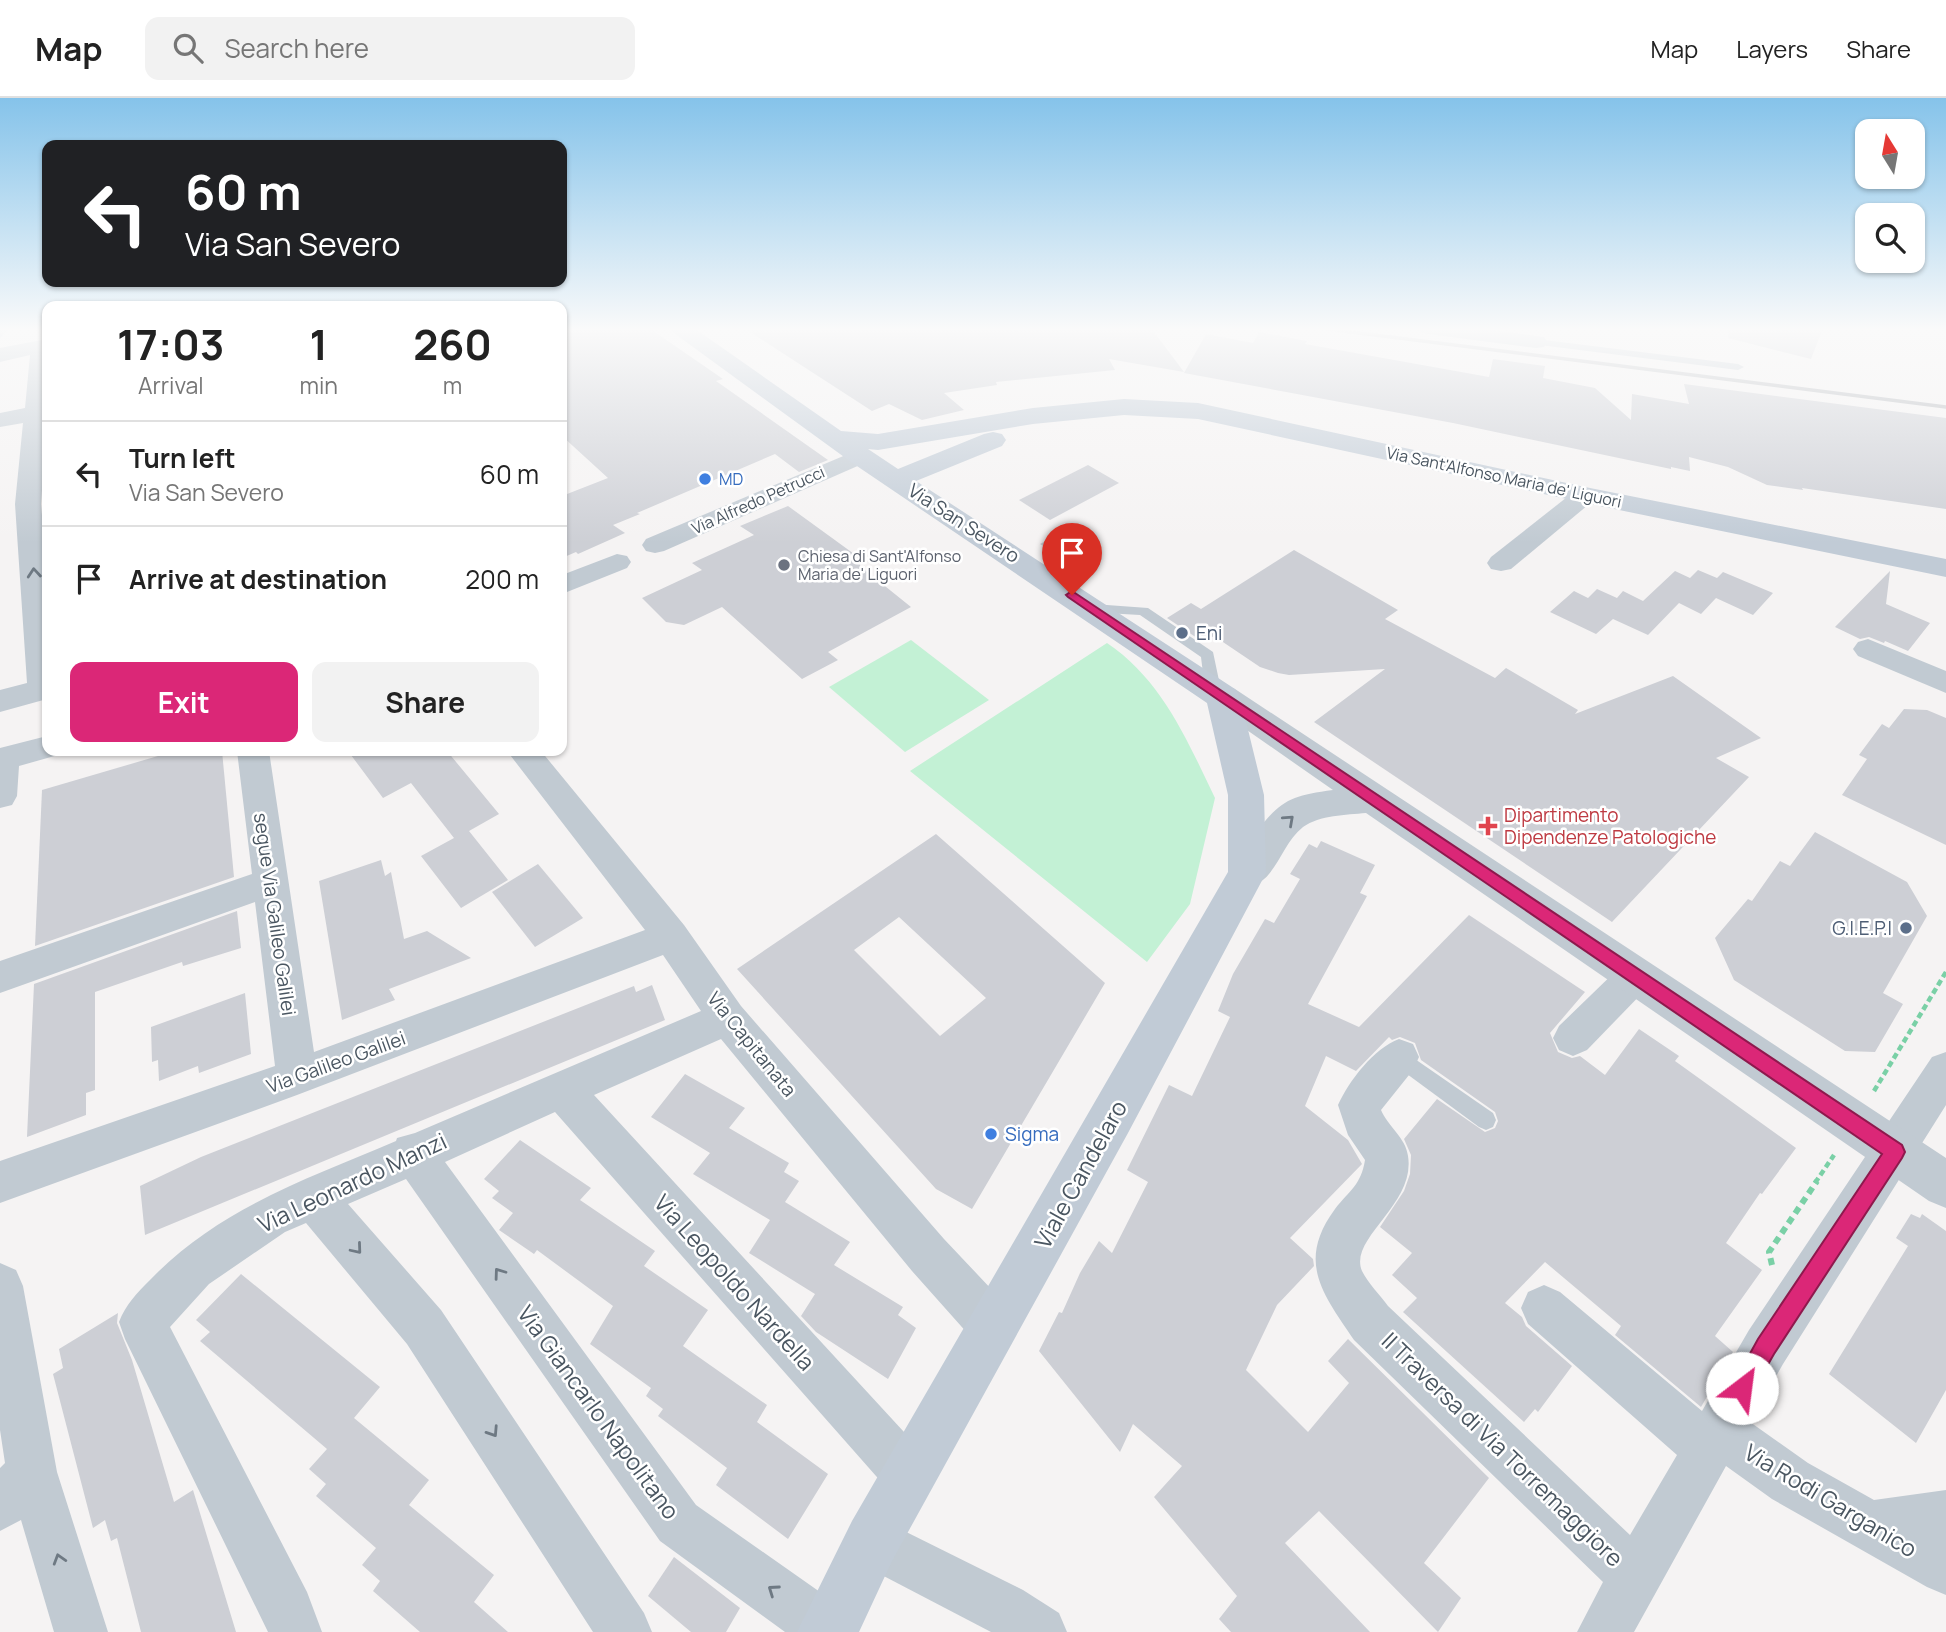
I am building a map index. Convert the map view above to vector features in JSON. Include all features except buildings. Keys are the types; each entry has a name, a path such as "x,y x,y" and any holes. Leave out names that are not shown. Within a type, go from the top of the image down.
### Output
{"main road":[{"name":"Via San Severo","path":"781,400 1218,693"},
{"name":"Via Sant'Alfonso Maria de' Liguori","path":"1046,415 1124,407 1198,411 1585,495 1946,568"},
{"path":"835,438 878,442 1046,415"},
{"path":"878,467 1046,415"},
{"path":"961,520 949,499 948,490 959,475 1046,415"},
{"name":"Viale Candelaro","path":"827,1631 872,1541 1247,873 1247,794 1218,693"}],"street":[{"path":"38,400 38,502 42,609"},
{"path":"0,421 37,413"},
{"name":"Via Alfredo Petrucci","path":"655,545 878,467"},
{"path":"1501,563 1585,495"},
{"path":"0,511 38,502"},
{"path":"567,583 617,562"},
{"path":"1868,649 1946,683"},
{"path":"0,701 42,690"},
{"name":"Via San Severo","path":"1218,693 1946,1185"},
{"path":"0,796 2,760 42,748"},
{"name":"segue Via Galileo Galilei","path":"254,756 298,1077"},
{"name":"Via Capitanata","path":"527,756 671,936 727,1018 928,1255 994,1327"},
{"path":"1247,873 1287,819 1307,807 1373,798"},
{"path":"0,977 270,881"},
{"name":"Via Galileo Galilei","path":"0,1182 298,1077 671,936"},
{"path":"1573,1038 1635,976"},
{"name":"Via Leonardo Manzi","path":"296,1625 142,1322 193,1268 269,1217 412,1152 727,1018"},
{"name":"II Traversa di Via Torremaggiore","path":"1399,1057 1359,1105 1363,1121 1387,1156 1383,1185 1349,1226 1338,1246 1339,1277 1371,1323 1635,1576"},
{"path":"1604,1632 1766,1347 1946,1070"},
{"name":"Via Leopoldo Nardella","path":"561,1089 909,1475"},
{"name":"Via Giancarlo Napolitano","path":"412,1152 678,1523 827,1631"},
{"path":"313,1197 424,1327 625,1632"},
{"path":"0,1286 16,1489 77,1629"},
{"name":"Via Rodi Garganico","path":"1544,1308 1712,1438 1946,1568"},
{"path":"1871,1526 1946,1516"},
{"path":"872,1541 1004,1609 1041,1632"}],"lane":[{"path":"1399,1057 1486,1120"}],"path":[{"path":"1774,1274 1769,1252 1809,1195 1946,972"}],"green space":[{"path":"911,640 989,700 905,752 829,687"},
{"path":"1107,643 1126,658 1158,693 1183,733 1215,798 1190,904 1147,962 910,771"}],"railway":[{"path":"1887,400 1946,407"}],"place":[{"name":"MD","path":"705,479"},
{"name":"Chiesa di Sant'Alfonso Maria de' Liguori","path":"784,565"},
{"name":"Eni","path":"1182,633"},
{"name":"Dipartimento Dipendenze Patologiche","path":"1488,826"},
{"name":"G.I.E.P.I","path":"1906,928"},
{"name":"Sigma","path":"991,1134"}],"route":[{"path":"1072,595 1895,1152 1766,1347 1742,1388"}]}
